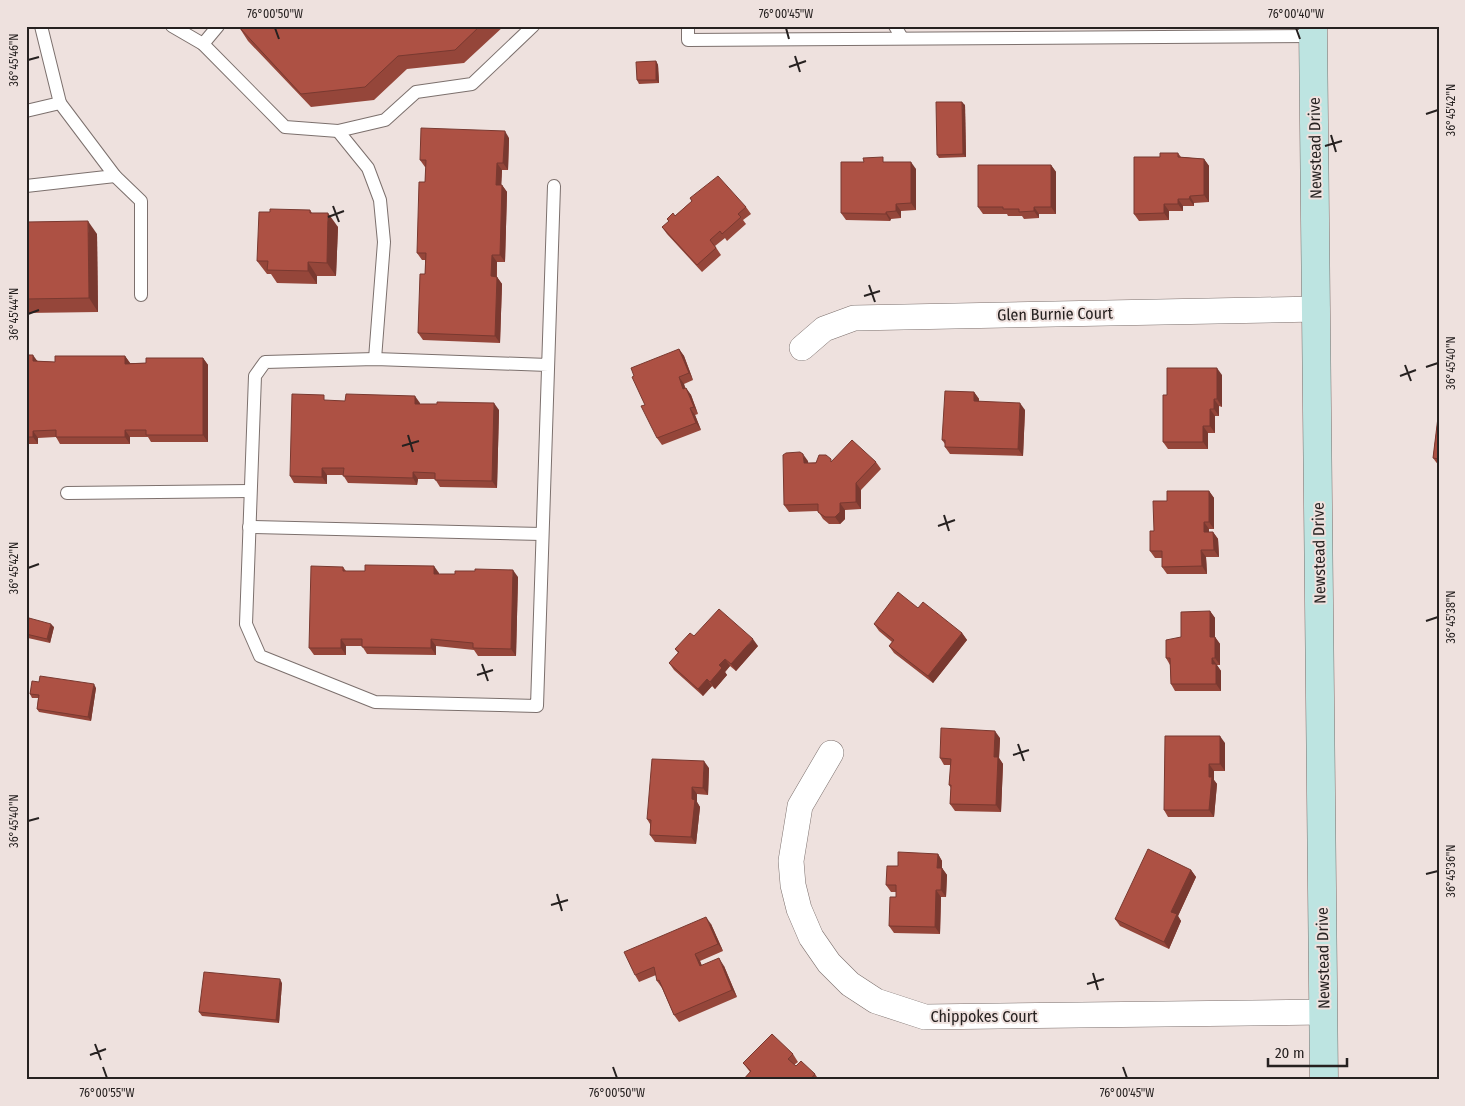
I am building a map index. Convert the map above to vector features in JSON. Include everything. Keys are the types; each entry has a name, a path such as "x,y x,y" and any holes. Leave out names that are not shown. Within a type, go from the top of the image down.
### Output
{"street":[{"name":"Newstead Drive","path":"1314,31 1324,1080"},
{"name":"Glen Burnie Court","path":"802,348 824,329 854,318 1317,309"},
{"name":"Chippokes Court","path":"831,753 800,806 791,861 793,885 799,909 812,937 829,962 850,984 876,1001 925,1017 1323,1012"}],"lane":[{"path":"41,26 60,103 115,176 141,201 141,295"},
{"path":"172,26 203,44 284,127 338,131 385,120 416,92 472,84 533,26"},
{"path":"203,44 218,26"},
{"path":"688,26 688,40 1314,31"},
{"path":"895,26 902,38"},
{"path":"26,111 60,103"},
{"path":"338,131 368,168 380,200 384,242 375,359"},
{"path":"26,186 115,176"},
{"path":"548,365 375,359 265,362 254,376 246,624 260,656 376,702 537,706 554,186"},
{"path":"67,493 250,491"},
{"path":"249,527 542,534"}],"building":[{"path":"240,26 480,26 455,50 398,56 365,87 301,94"},
{"path":"656,61 656,80 637,80 636,62"},
{"path":"936,102 962,102 963,154 937,155"},
{"path":"421,128 505,131 503,163 497,163 496,185 502,185 500,255 492,255 491,276 497,277 495,336 418,333 420,274 425,274 426,253 417,253 419,182 425,182 426,160 420,160"},
{"path":"1160,153 1178,153 1178,157 1204,159 1204,195 1190,196 1189,199 1178,199 1178,204 1164,204 1164,213 1134,214 1134,157 1160,157"},
{"path":"883,157 883,162 911,162 911,203 896,204 896,211 886,212 886,214 841,213 841,162 864,162 863,158"},
{"path":"978,165 1051,165 1051,207 1034,207 1034,211 1019,212 1019,209 1003,209 1003,207 978,207"},
{"path":"718,176 746,207 738,214 741,217 722,234 720,231 710,240 716,248 697,265 662,227 669,221 667,219 673,213 675,216 692,201 690,198"},
{"path":"270,209 310,210 310,213 328,213 327,263 308,262 308,271 267,270 268,261 257,261 259,212 270,212"},
{"path":"88,221 89,298 26,299 26,222"},
{"path":"679,349 689,373 679,377 683,389 686,388 694,407 690,408 696,423 657,438 641,406 645,405 632,377 634,376 631,368"},
{"path":"26,355 33,355 33,361 55,362 55,356 125,356 125,364 146,363 146,358 203,358 203,435 146,435 146,430 125,430 125,437 56,437 56,430 33,431 33,437 26,437"},
{"path":"1167,368 1217,368 1217,399 1214,399 1214,409 1210,409 1210,426 1203,426 1203,442 1163,442 1163,395 1167,395"},
{"path":"945,391 974,392 974,401 1020,403 1018,449 945,447 945,440 942,440"},
{"path":"292,394 324,395 324,400 345,401 346,394 415,396 415,404 437,404 437,402 494,403 492,481 435,480 435,473 413,472 413,478 343,476 344,468 322,468 322,477 290,476"},
{"path":"1439,409 1439,459 1433,458"},
{"path":"852,440 876,462 856,483 856,502 840,503 840,512 835,517 825,517 818,512 818,504 784,505 783,455 800,452 803,454 804,463 816,463 819,455 826,455 831,459 831,462"},
{"path":"1167,491 1209,491 1209,522 1204,522 1204,532 1213,532 1214,550 1201,550 1202,566 1162,567 1162,551 1150,551 1150,531 1154,531 1153,501 1167,501"},
{"path":"365,565 434,566 434,574 455,574 455,571 475,571 475,569 513,570 511,649 473,648 473,643 431,639 431,648 362,647 362,639 341,639 341,648 309,648 311,566 343,567 343,571 365,571"},
{"path":"898,592 918,608 923,602 962,633 928,676 889,646 894,640 874,624"},
{"path":"719,609 753,639 731,664 725,659 719,665 722,668 710,682 707,679 698,689 669,663 679,652 675,649 690,633 694,636"},
{"path":"1210,611 1210,637 1215,637 1215,658 1212,658 1212,664 1216,664 1216,684 1171,684 1170,658 1166,658 1166,640 1181,637 1181,612"},
{"path":"29,618 51,624 47,639 26,634"},
{"path":"40,676 94,684 88,717 37,709 39,695 30,694 32,681 39,682"},
{"path":"941,728 995,731 994,757 998,757 996,805 950,804 951,759 940,758"},
{"path":"1165,736 1220,736 1220,764 1209,764 1209,777 1212,777 1209,810 1164,810"},
{"path":"652,759 704,761 703,788 692,787 692,799 695,800 691,837 650,835 651,820 647,819"},
{"path":"1148,849 1191,870 1171,912 1177,914 1164,942 1115,919"},
{"path":"898,852 938,854 937,868 942,868 941,890 936,890 935,927 889,926 890,897 896,897 896,885 886,885 887,866 898,866"},
{"path":"706,917 718,944 695,954 700,966 719,958 732,990 674,1015 659,980 657,981 654,967 635,975 624,952"},
{"path":"204,972 280,979 276,1020 199,1012"},
{"path":"772,1034 793,1054 788,1059 796,1066 801,1061 815,1074 810,1080 743,1080 751,1071 743,1063"}]}
